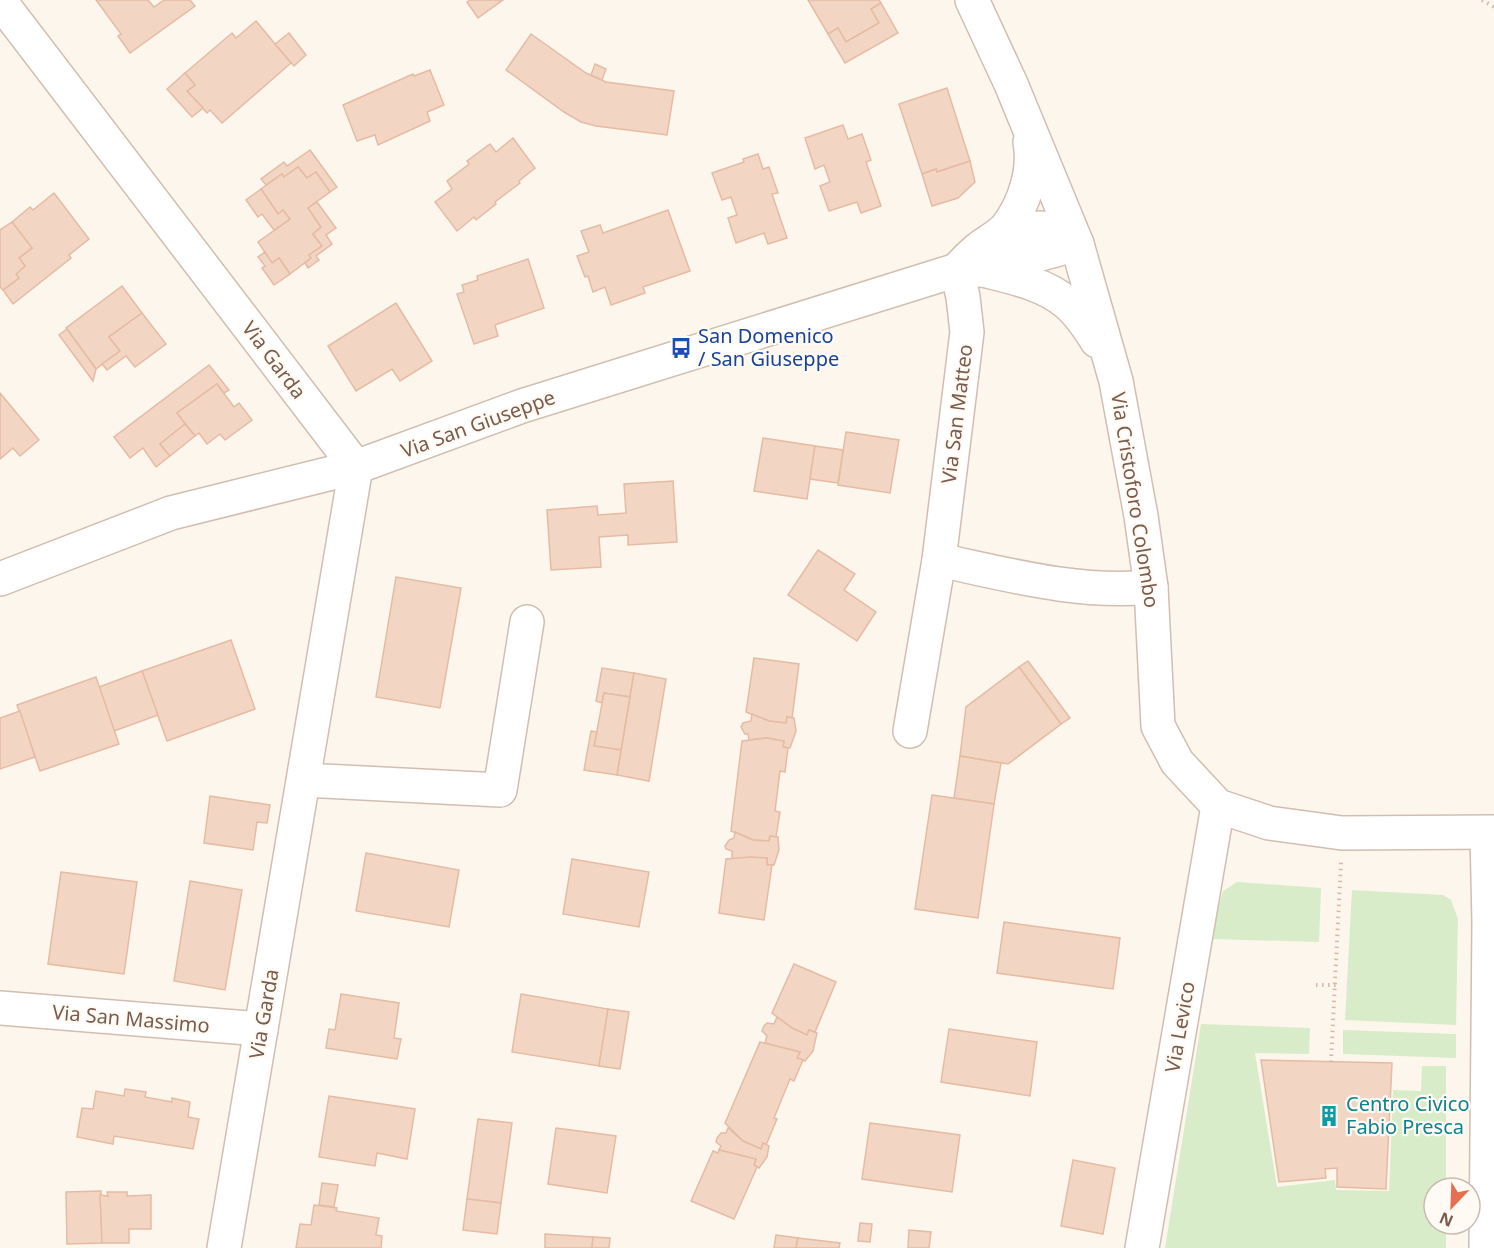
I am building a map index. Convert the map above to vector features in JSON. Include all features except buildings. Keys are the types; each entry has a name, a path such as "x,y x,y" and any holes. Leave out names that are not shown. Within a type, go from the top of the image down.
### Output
{"street":[{"name":"Via Cristoforo Colombo","path":"972,0 1011,84 1075,241 1116,381 1141,516 1151,587 1158,726 1177,762 1218,806 1269,822 1342,832 1491,832"},
{"name":"Via Garda","path":"0,1 356,467 224,1248"},
{"name":"Via San Giuseppe","path":"972,263 1006,228 1019,207 1029,182 1032,155 1028,124"},
{"name":"Via San Giuseppe","path":"0,579 171,513 356,467 522,406 972,263 1075,241"},
{"path":"972,263 1042,288 1067,303 1089,328 1109,358"},
{"name":"Via San Matteo","path":"910,731 939,560 967,332 963,297 972,263"},
{"path":"939,560 1074,588 1125,590 1151,587"},
{"path":"304,780 500,790 527,622"},
{"name":"Via Levico","path":"1142,1248 1218,806"},
{"path":"1486,1248 1491,832"},
{"name":"Via San Massimo","path":"0,1008 261,1029"}],"path":[{"path":"1482,0 1494,8"},
{"path":"1331,1062 1342,832"},
{"path":"1316,985 1336,985"}],"green space":[{"path":"1237,882 1321,888 1319,942 1213,939 1223,891"},
{"path":"1352,890 1443,895 1451,900 1458,919 1456,1025 1345,1020"},
{"path":"1201,1024 1310,1028 1309,1054 1255,1053 1277,1187 1335,1180 1336,1190 1389,1191 1393,1090 1421,1091 1422,1066 1446,1066 1446,1176 1422,1176 1422,1236 1446,1236 1446,1248 1165,1248"},
{"path":"1343,1030 1456,1034 1456,1058 1343,1054"}],"place":[{"name":"San Domenico / San Giuseppe","path":"681,348"},
{"name":"Centro Civico Fabio Presca","path":"1329,1116"}]}
